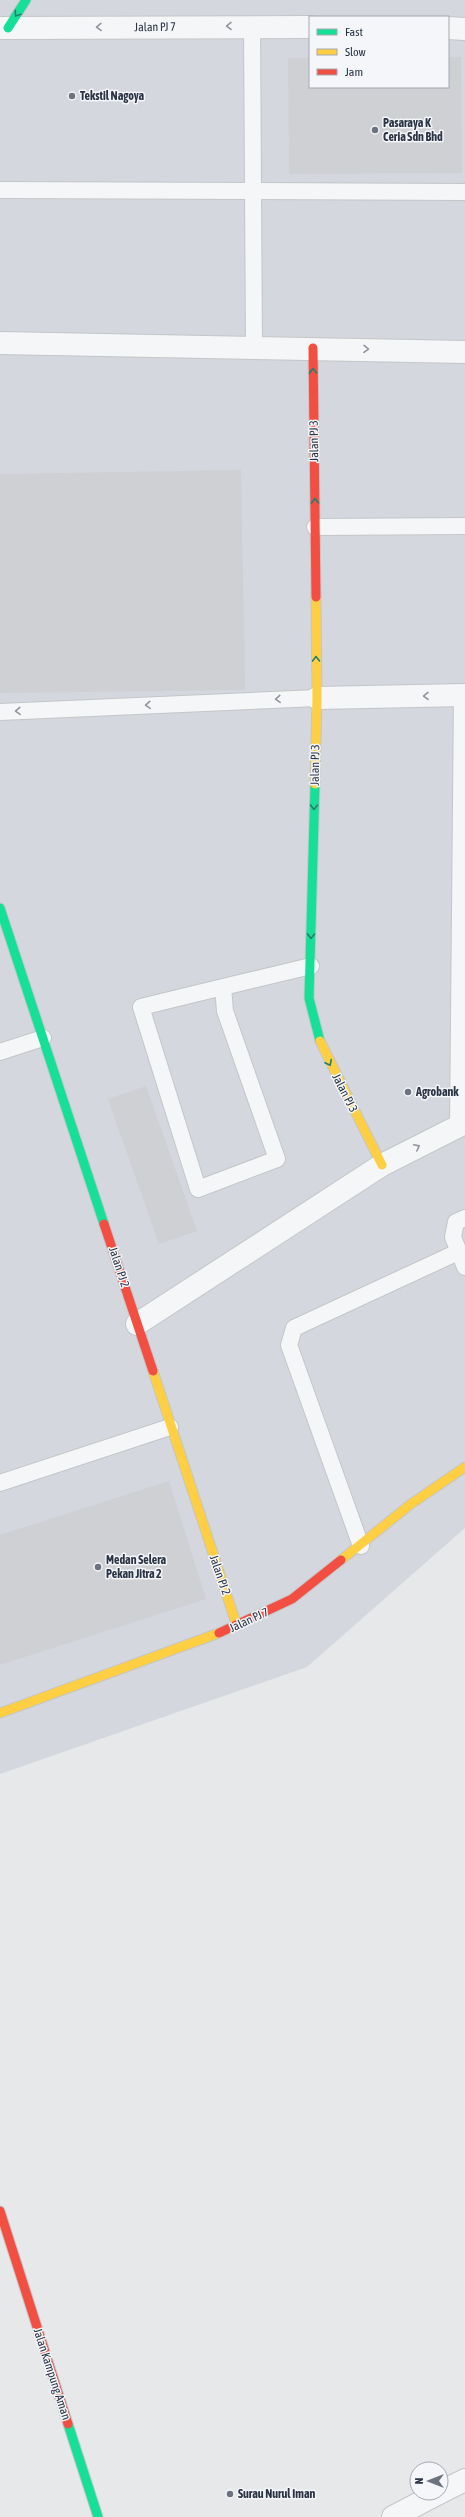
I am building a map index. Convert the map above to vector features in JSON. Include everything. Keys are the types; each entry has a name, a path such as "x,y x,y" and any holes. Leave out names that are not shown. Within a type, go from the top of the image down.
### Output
{"main road":[{"path":"4,28 26,0"},
{"name":"Jalan PJ 3","path":"312,348 317,698 309,998 320,1046 382,1165"},
{"name":"Jalan PJ 2","path":"0,908 170,1427 237,1626"},
{"name":"Jalan PJ 7","path":"0,1713 134,1666 237,1626 292,1599 361,1546 412,1504 465,1467"},
{"name":"Jalan Kampung Aman","path":"0,2211 98,2517"},
{"name":"Jalan Kampung Aman","path":"0,2220 6,2232"}],"street":[{"name":"Jalan PJ 7","path":"4,28 309,27"},
{"path":"449,28 465,29"},
{"path":"0,343 465,352"},
{"path":"317,698 463,695"},
{"path":"137,1324 382,1165 461,1125"},
{"path":"449,2488 465,2480"},
{"path":"393,2517 424,2501"}],"lane":[{"path":"252,26 254,347"},
{"path":"0,190 465,192"},
{"path":"315,527 465,526"},
{"path":"461,1125 463,695"},
{"path":"0,712 317,698"},
{"path":"223,987 225,1011 277,1159 198,1189 141,1007 223,987 311,966"},
{"path":"0,1052 43,1038"},
{"path":"465,1218 456,1222 453,1237 465,1267"},
{"path":"361,1546 289,1345 294,1328 458,1252"},
{"path":"0,1483 170,1427"}],"shaded area":[{"path":"0,0 465,0 465,1528 307,1667 0,1774"}],"building":[{"name":"Pasaraya K Ceria Sdn Bhd","path":"449,57 461,57 462,173 289,174 288,58 309,58 309,88 449,88"},
{"path":"241,470 245,690 0,693 0,474"},
{"path":"146,1086 197,1231 159,1244 108,1099"},
{"name":"Medan Selera Pekan Jitra 2","path":"169,1481 206,1599 0,1665 0,1535"}],"traffic: fast":[{"path":"8,28 26,0"},
{"path":"315,784 309,998 320,1041"},
{"path":"0,908 104,1224"},
{"path":"68,2424 98,2517"}],"traffic: slow":[{"path":"315,784 317,698 316,597"},
{"path":"320,1041 382,1165"},
{"path":"153,1371 237,1626"},
{"path":"341,1560 411,1504 465,1467"},
{"path":"0,1713 219,1633"}],"traffic: jam":[{"path":"313,348 316,597"},
{"path":"104,1224 153,1371"},
{"path":"219,1633 292,1599 341,1560"},
{"path":"0,2211 68,2424"}],"place":[{"name":"Tekstil Nagoya","path":"72,96"},
{"name":"Pasaraya K Ceria Sdn Bhd","path":"375,130"},
{"name":"Agrobank","path":"408,1092"},
{"name":"Medan Selera Pekan Jitra 2","path":"98,1567"},
{"name":"Surau Nurul Iman","path":"230,2494"}]}
